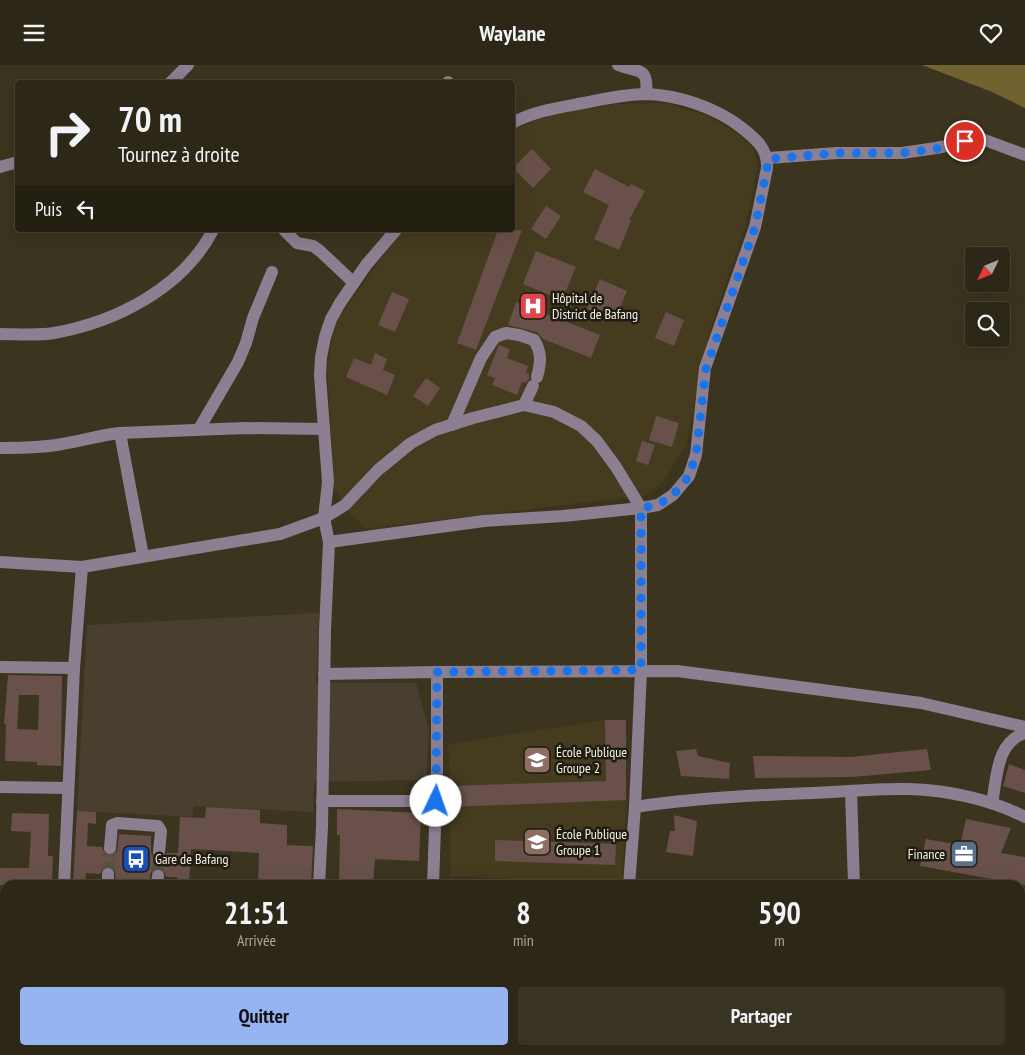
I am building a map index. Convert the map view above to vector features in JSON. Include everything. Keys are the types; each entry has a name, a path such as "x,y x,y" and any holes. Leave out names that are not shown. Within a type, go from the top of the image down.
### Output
{"street":[{"path":"173,80 188,65"},
{"path":"618,65 640,71 645,76 648,81 646,94"},
{"path":"329,542 484,521 563,516 658,505 673,495 689,476 696,455 706,369 755,227 768,159 762,147 755,139 733,121 693,103 676,98 646,94 617,97 548,110 515,122"},
{"path":"768,159 837,153 902,153 936,149 982,139 1025,155"},
{"path":"0,167 15,163"},
{"path":"0,334 52,333 110,318 152,294 179,275 193,260 212,232"},
{"path":"286,232 297,243 320,251 354,283"},
{"path":"319,880 329,542 324,518 328,482 320,376 321,357 325,337 336,311 366,265 394,232"},
{"path":"199,429 238,362 253,318 272,273"},
{"path":"452,425 481,358 495,337 506,333 534,340 540,350 541,362 524,405"},
{"path":"0,562 82,567 280,534 324,518 345,505 378,470 412,443 435,430 524,405 554,412 580,425 602,447 641,508 641,670 635,807 629,880"},
{"path":"0,448 54,445 120,433 199,429 324,429"},
{"path":"120,433 144,556"},
{"path":"64,880 74,668 82,567"},
{"path":"0,667 74,668"},
{"path":"324,675 437,672 677,671 921,703 1025,727"},
{"path":"434,880 437,672"},
{"path":"992,803 1001,755 1008,743 1025,733"},
{"path":"0,787 68,788"},
{"path":"635,807 727,796 908,789 965,796 992,803 1025,817"},
{"path":"851,791 854,880"},
{"path":"322,801 436,801"},
{"path":"110,848 112,825 117,823 158,826 161,831 159,852"}],"shaded area":[{"path":"922,65 1025,65 1025,108 992,92"},
{"name":"Hôpital de District de Bafang","path":"668,103 708,116 737,133 752,147 758,163 747,220 707,340 686,446 665,479 648,495 366,529 349,512 334,488 327,365 335,323 401,232 515,232 515,126 521,121 616,104"},
{"path":"319,613 316,683 416,683 429,730 426,780 314,782 313,812 194,806 192,817 77,811 87,625"},
{"path":"605,720 626,720 626,800 622,880 507,880 507,878 450,876 448,744"}],"building":[{"path":"532,149 551,169 533,188 515,170 515,166"},
{"path":"595,169 629,187 631,184 645,191 629,220 631,221 619,250 594,239 609,205 583,192"},
{"path":"546,206 561,216 546,239 531,229"},
{"path":"522,230 476,350 457,343 497,232"},
{"path":"536,251 576,267 562,300 523,284"},
{"path":"600,279 627,291 614,321 587,309"},
{"path":"392,292 409,299 395,332 378,325"},
{"path":"516,302 600,335 591,358 543,339 537,332 508,325"},
{"path":"666,312 684,320 674,346 655,338"},
{"path":"499,345 510,349 507,358 528,366 526,372 529,374 529,379 525,383 522,382 517,395 492,385 495,378 487,375"},
{"path":"375,353 387,359 383,370 395,375 387,395 346,377 354,358 371,365"},
{"path":"426,378 440,388 428,406 413,396"},
{"path":"656,416 679,423 672,447 649,440"},
{"path":"642,441 655,445 648,465 636,461"},
{"path":"8,675 62,676 61,766 37,765 37,762 5,761 6,725 4,724","holes":["19,695 39,695 38,730 17,729"]},
{"path":"605,720 626,720 626,800 450,807 449,786 606,781"},
{"path":"696,749 698,756 730,763 729,779 681,776 676,751"},
{"path":"927,749 931,770 852,777 755,778 753,756 851,757"},
{"path":"1009,764 1025,770 1025,793 1003,786"},
{"path":"206,807 260,810 260,823 287,825 287,845 313,846 311,880 258,880 259,853 191,849 189,880 177,880 177,877 166,877 163,870 158,868 151,872 150,880 116,880 115,870 108,866 104,867 100,874 86,873 85,880 73,880 77,811 96,812 96,824 88,823 87,846 102,847 105,854 110,856 117,852 119,834 151,836 151,852 154,858 159,860 165,857 167,853 178,853 180,817 205,818"},
{"path":"337,809 421,813 419,861 375,859 373,880 339,880 340,835 337,835"},
{"path":"12,813 49,814 48,856 53,856 52,880 0,880 0,868 29,868 31,832 11,831"},
{"path":"674,815 697,821 693,856 666,852 670,831 675,831"},
{"name":"Finance","path":"966,819 1011,828 1001,853 1025,857 1025,880 997,880 920,866 926,839 960,845"},
{"path":"495,840 616,844 615,865 495,861"}],"tunnel":[{"path":"108,874 110,848"},
{"path":"158,876 159,852"}],"place":[{"name":"Hôpital de District de Bafang","path":"533,306"},
{"name":"École Publique Groupe 2","path":"537,760"},
{"name":"École Publique Groupe 1","path":"537,842"},
{"name":"Finance","path":"964,854"},
{"name":"Gare de Bafang","path":"136,859"}],"route":[{"path":"436,801 437,672 641,670 641,508 658,505 673,495 689,476 696,455 706,369 755,227 768,159 837,153 902,153 936,149 965,141"}]}
